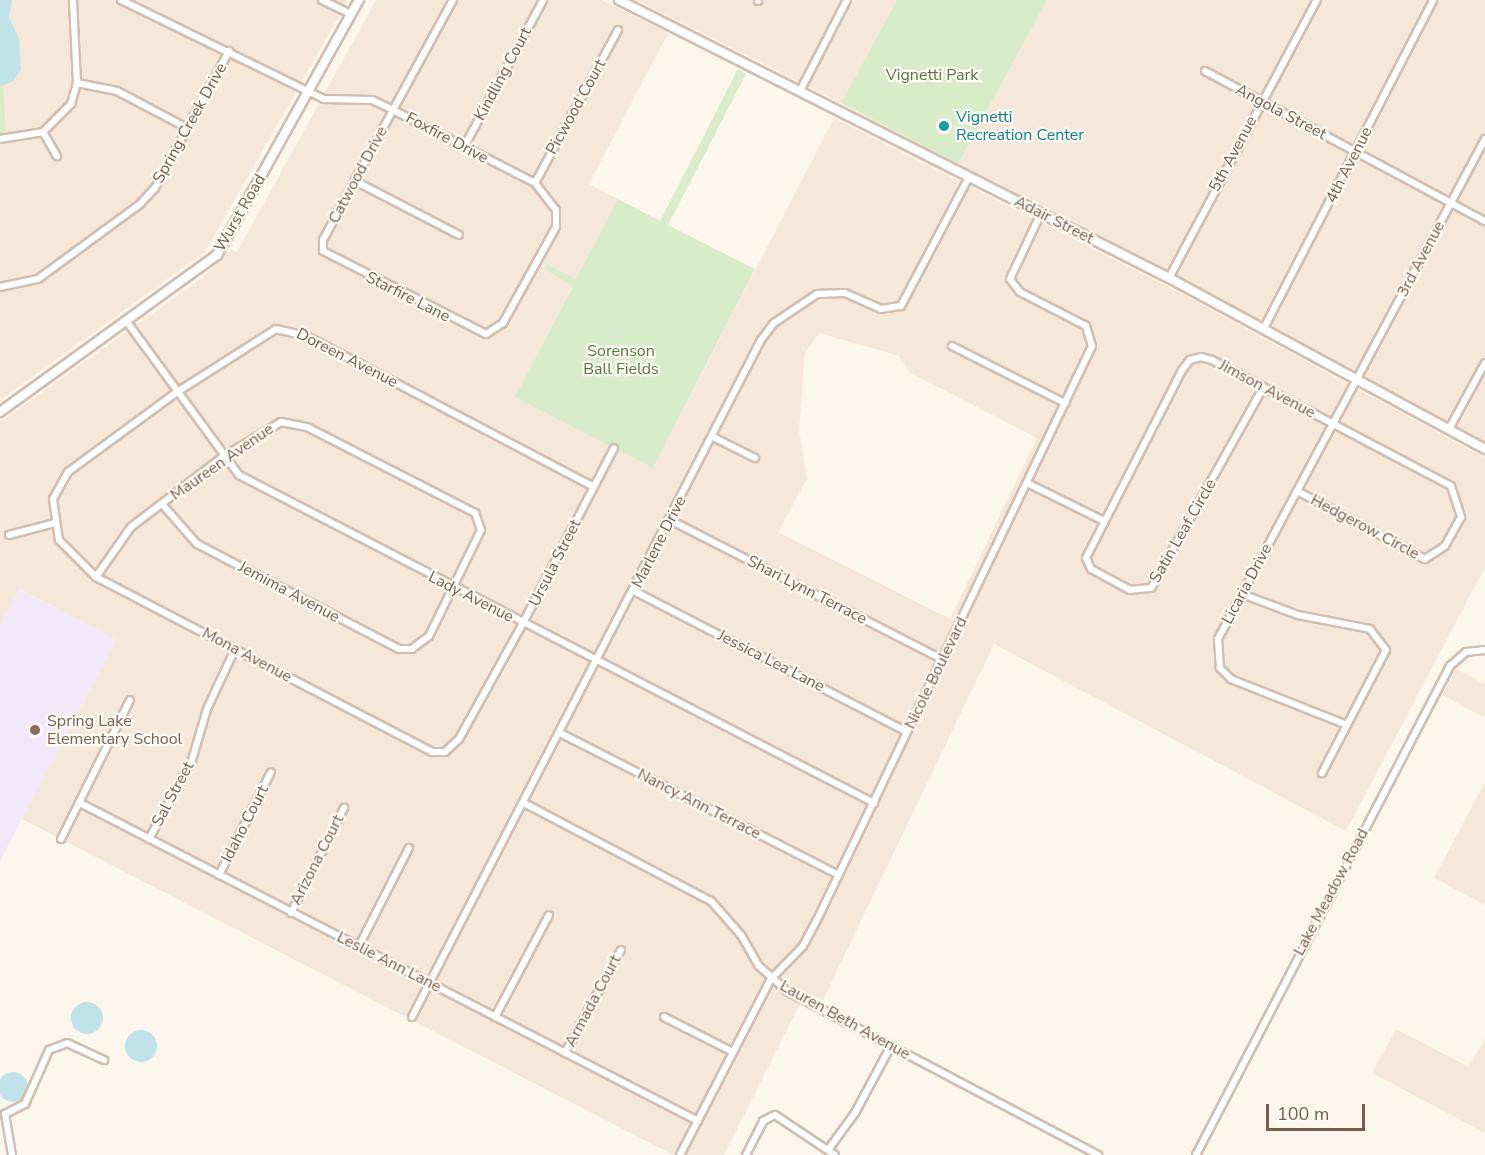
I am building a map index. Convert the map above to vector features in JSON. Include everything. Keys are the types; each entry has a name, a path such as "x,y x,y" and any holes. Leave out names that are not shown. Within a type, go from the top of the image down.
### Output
{"street":[{"path":"0,139 43,132 71,104 77,83 73,0"},
{"name":"Foxfire Drive","path":"121,0 324,99 372,100 534,183 556,210 556,227 503,323"},
{"path":"322,0 351,14"},
{"name":"Wurst Road","path":"0,412 217,255 359,0"},
{"name":"Catwood Drive","path":"323,240 453,0"},
{"name":"Kindling Court","path":"464,147 543,0"},
{"name":"Adair Street","path":"619,0 1169,278 1485,449"},
{"path":"800,91 847,0"},
{"name":"5th Avenue","path":"1169,278 1261,101 1317,0"},
{"name":"4th Avenue","path":"1264,328 1433,0"},
{"name":"Picwood Court","path":"534,183 618,30"},
{"name":"Spring Creek Drive","path":"0,287 38,279 140,204 155,188 229,51"},
{"name":"Angola Street","path":"1204,71 1485,221"},
{"path":"77,83 117,91 187,128"},
{"path":"43,132 57,156"},
{"name":"3rd Avenue","path":"1357,379 1485,139"},
{"name":"Marlene Drive","path":"412,1017 634,591 761,340 799,303 817,294 845,293 881,309 902,306 969,177"},
{"path":"356,181 459,235"},
{"name":"Nicole Boulevard","path":"680,1155 771,979 803,945 839,875 1092,346 1092,332 1020,292 1010,279 1041,213"},
{"name":"Starfire Lane","path":"323,240 329,258 479,333 496,332 503,323"},
{"name":"Lady Avenue","path":"127,321 223,457 266,492 874,803"},
{"name":"Doreen Avenue","path":"55,523 55,489 68,472 177,392 264,334 291,330 594,487"},
{"path":"952,346 1065,403"},
{"name":"Jimson Avenue","path":"1201,357 1333,424"},
{"name":"Satin Leaf Circle","path":"1201,357 1182,370 1102,520 1086,558 1091,569 1130,590 1151,588 1263,388"},
{"path":"1449,429 1485,363"},
{"name":"Licaria Drive","path":"1347,725 1241,684 1220,668 1218,639 1357,379"},
{"name":"Maureen Avenue","path":"96,577 131,527 223,457 267,428 292,422 475,513 479,541 454,589"},
{"name":"Hedgerow Circle","path":"1297,491 1425,559 1445,546 1461,517 1451,486 1333,424"},
{"path":"713,437 755,458"},
{"name":"Ursula Street","path":"459,739 523,623 614,448"},
{"path":"1027,483 1102,520"},
{"name":"Jemima Avenue","path":"162,504 197,544 399,649 412,649 429,636 454,589"},
{"name":"Shari Lynn Terrace","path":"670,520 943,660"},
{"path":"9,535 55,523"},
{"name":"Mona Avenue","path":"55,523 73,559 96,577 432,752 445,752 459,739"},
{"name":"Jessica Lea Lane","path":"634,591 907,732"},
{"path":"1242,594 1298,615 1370,628 1380,637 1386,650 1382,664 1322,772"},
{"name":"Sal Street","path":"149,839 192,760 207,709 235,649"},
{"name":"Lake Meadow Road","path":"1196,1155 1450,666 1466,652 1485,651"},
{"path":"61,839 130,700"},
{"name":"Nancy Ann Terrace","path":"560,733 839,875"},
{"name":"Idaho Court","path":"219,875 271,772"},
{"name":"Lauren Beth Avenue","path":"524,802 711,901 771,979 891,1046 1098,1155"},
{"name":"Leslie Ann Lane","path":"80,803 698,1121"},
{"name":"Arizona Court","path":"291,913 344,808"},
{"path":"359,946 409,848"},
{"path":"495,1017 549,915"},
{"name":"Armada Court","path":"565,1053 621,950"},
{"path":"664,1017 733,1052"},
{"path":"12,1155 4,1114 25,1104 49,1050 67,1043 104,1060"},
{"path":"828,1150 855,1113 891,1046"},
{"path":"746,1155 763,1121 775,1115 835,1155"}],"shaded area":[{"path":"0,0 348,0 205,252 0,400"},
{"path":"376,0 601,0 668,33 589,184 618,199 576,280 547,264 544,269 573,285 516,396 653,468 834,118 1167,286 1485,458 1485,567 1346,831 994,644 823,1000 806,992 724,1155 673,1155 22,819 116,640 20,589 0,626 0,422 201,279 231,249 237,252","holes":["819,333 899,356 909,372 1037,438 950,619 778,532 807,479 799,430 805,353"]},
{"path":"636,0 897,0 841,103"},
{"path":"1047,0 1485,0 1485,450 1106,246 1108,239 958,164"},
{"name":"Spring Lake Elementary School","path":"19,589 116,640 0,861 0,626"},
{"path":"1456,669 1485,684 1485,718 1442,695"},
{"path":"1485,782 1485,905 1434,878"},
{"path":"1396,1029 1469,1067 1485,1038 1485,1133 1372,1073"}],"green space":[{"name":"Vignetti Park","path":"897,0 1047,0 958,164 841,103"},
{"name":"Sorenson Ball Fields","path":"738,69 746,74 668,225 755,269 653,468 515,397 573,286 544,269 547,264 576,279 618,199 660,221"},
{"path":"3,85 6,134 0,134 0,86"}],"water":[{"path":"0,0 12,0 9,17 19,39 21,70 12,82 0,86"},
{"path":"87,1002 98,1007 103,1018 98,1029 87,1034 76,1029 71,1018 76,1007"},
{"path":"141,1030 152,1035 157,1046 152,1057 141,1062 130,1057 125,1046 130,1035"},
{"path":"13,1072 24,1076 28,1087 24,1098 13,1102 2,1098 -2,1087 2,1076"}],"place":[{"name":"Vignetti Recreation Center","path":"944,126"},
{"name":"Spring Lake Elementary School","path":"35,730"}]}
